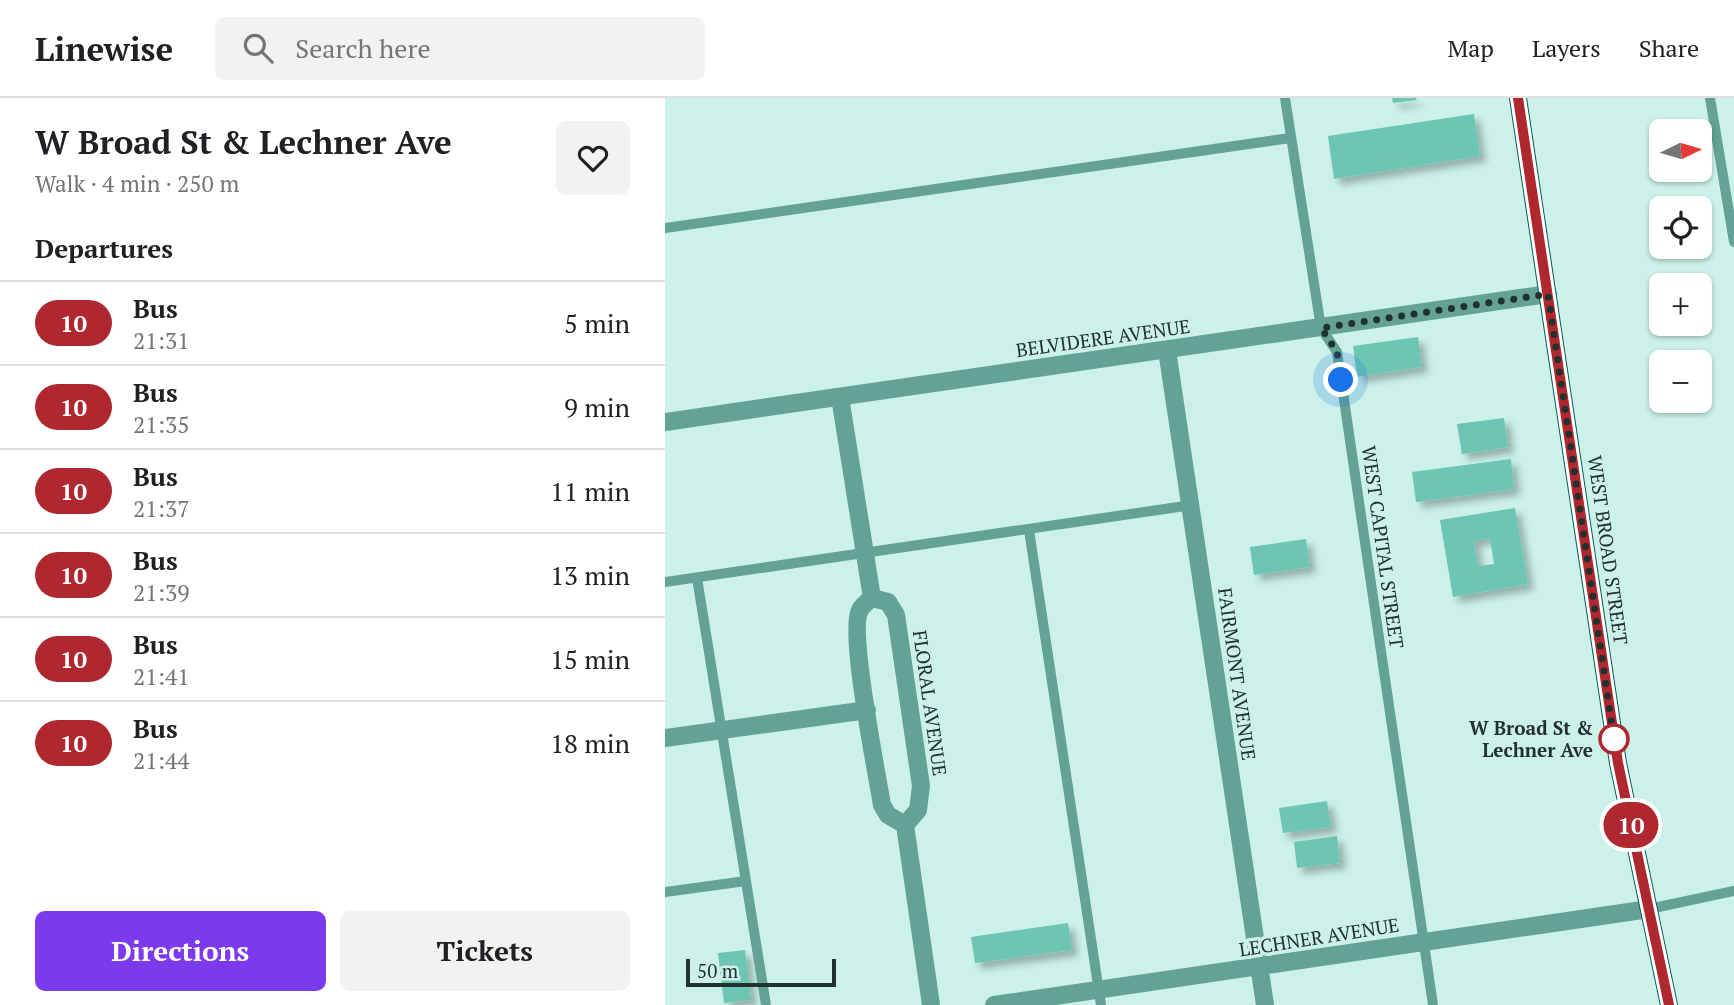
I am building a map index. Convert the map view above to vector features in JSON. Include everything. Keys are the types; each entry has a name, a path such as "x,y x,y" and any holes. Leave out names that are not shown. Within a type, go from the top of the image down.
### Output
{"main road":[{"name":"WEST BROAD STREET","path":"1518,98 1618,763 1669,1005"}],"street":[{"name":"BELVIDERE AVENUE","path":"665,422 1548,294"},
{"name":"FAIRMONT AVENUE","path":"1167,350 1265,1005"},
{"path":"840,397 872,598 859,610 856,626 867,710 882,805 888,815 905,825 931,1005"},
{"name":"FLORAL AVENUE","path":"872,598 888,602 896,615 921,786 918,810 905,825"},
{"path":"665,738 867,710"},
{"name":"LECHNER AVENUE","path":"994,1005 1100,998 1259,967 1649,909"}],"lane":[{"name":"WEST CAPITAL STREET","path":"1285,98 1321,328 1337,352 1433,1005"},
{"path":"1710,98 1734,242"},
{"path":"665,228 1290,138"},
{"path":"665,582 1192,505"},
{"path":"1029,530 1100,998"},
{"path":"697,578 766,1005"},
{"path":"665,892 746,881"},
{"path":"1649,909 1734,891"}],"building":[{"path":"1392,98 1416,98 1417,100 1393,103"},
{"path":"1474,114 1480,156 1334,179 1328,136"},
{"path":"1418,337 1422,367 1357,377 1353,346"},
{"path":"1504,418 1508,447 1462,454 1457,424"},
{"path":"1511,459 1514,489 1416,502 1412,472"},
{"path":"1515,508 1528,584 1453,597 1440,520","holes":["1490,538 1494,564 1478,566 1474,541"]},
{"path":"1306,539 1310,567 1254,575 1250,547"},
{"path":"1327,801 1331,827 1283,833 1279,808"},
{"path":"1337,836 1340,863 1297,868 1294,842"},
{"path":"1068,923 1072,950 975,963 971,937"},
{"path":"745,950 751,1000 724,1003 718,953"}],"bus line":[{"name":"10","path":"1518,98 1618,763 1669,1005"}],"place":[{"name":"W Broad St & Lechner Ave","path":"1614,739"}],"route":[{"path":"1341,380 1337,352 1321,328 1548,294 1614,739"}]}
